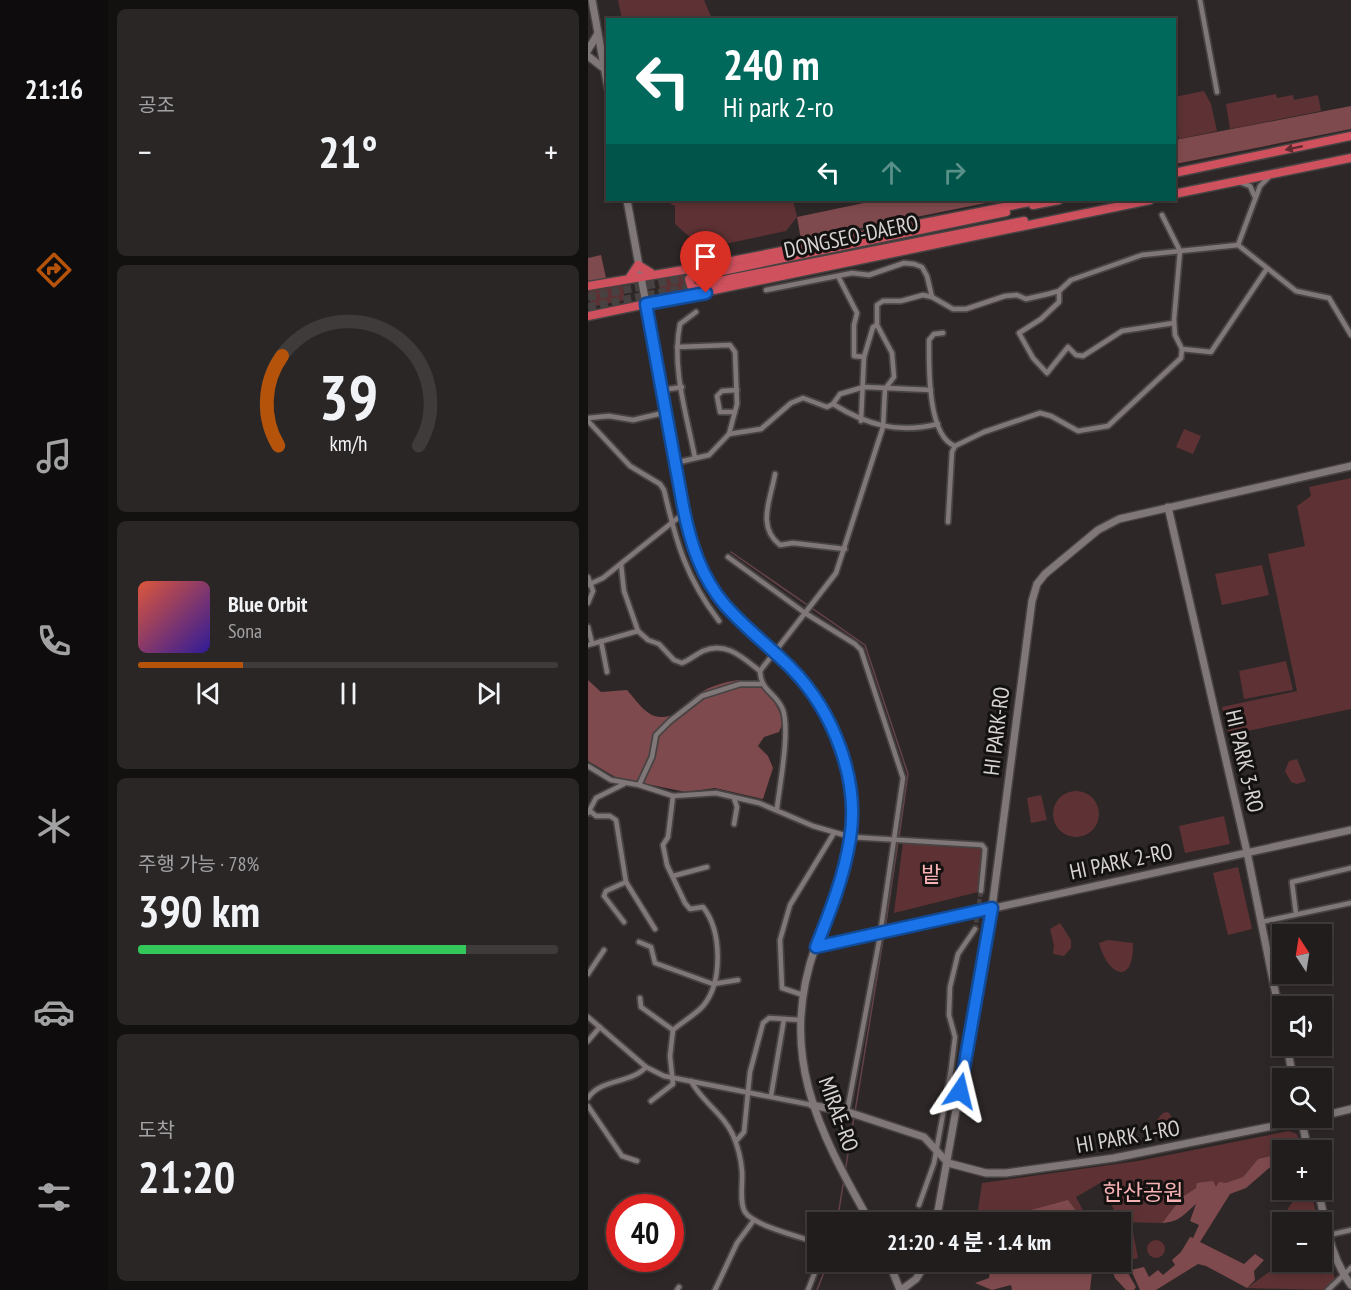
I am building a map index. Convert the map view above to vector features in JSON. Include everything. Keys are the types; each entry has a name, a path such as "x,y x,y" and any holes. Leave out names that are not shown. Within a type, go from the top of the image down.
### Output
{"highway":[{"path":"1176,173 1351,136"},
{"path":"1176,194 1351,158"},
{"path":"588,316 646,304 703,280 1036,201"},
{"name":"DONGSEO-DAERO","path":"703,280 1055,201"},
{"path":"625,279 634,274 638,264 647,272 703,280 1142,201"},
{"path":"588,286 658,273"}],"street":[{"path":"592,0 606,78"},
{"path":"1200,0 1217,92"},
{"path":"588,53 595,41 597,29"},
{"path":"588,53 601,51"},
{"path":"588,53 599,62 605,73"},
{"path":"1238,245 1262,182 1277,173"},
{"path":"1229,183 1246,183 1255,196"},
{"name":"MIRAE-RO","path":"627,201 684,513 694,549 712,587 726,607 813,694 838,744 850,788 851,837 840,883 816,947 803,995 801,1020 803,1061 812,1105 841,1170 864,1212"},
{"path":"948,522 952,452 956,446 984,432 1040,413 1051,416 1078,431 1108,426 1181,358 1182,350 1175,335 1174,323 1180,251 1162,215"},
{"path":"777,808 786,722 780,704 761,684 760,671 836,573 845,549 883,427 885,389 894,377 892,353 878,324 877,305 883,301 902,301 917,296 932,297 952,309 966,309 996,298 1017,295 1026,299 1059,291 1071,280 1142,255 1238,245 1266,270 1296,291 1329,298 1351,335"},
{"path":"766,290 839,278 852,273 869,275 904,264 914,264 922,267 927,276 932,297"},
{"path":"1182,350 1211,352 1266,270"},
{"path":"839,278 856,313 854,356 864,357"},
{"path":"1059,291 1059,302 1019,333 1033,358 1047,373 1068,346 1076,355 1083,356 1122,331 1174,323"},
{"path":"695,458 677,347 680,324 696,312"},
{"path":"861,421 864,357 873,327 878,324"},
{"path":"943,333 934,334 929,340 931,390 938,424 950,444 956,446"},
{"path":"675,463 709,455 729,434 735,412 737,390 735,352 730,345 677,347"},
{"path":"663,390 682,387"},
{"path":"729,434 761,429 791,403 803,398 827,407 833,404 840,394 864,387 931,390"},
{"path":"735,412 720,412 717,396 722,391 737,390"},
{"path":"833,404 861,421 883,427 910,429 938,424"},
{"path":"588,420 609,416 633,420 667,412"},
{"path":"588,420 630,466 660,484 664,490 671,525 687,572 699,595 719,621"},
{"name":"HI PARK-RO","path":"938,1212 992,908 1027,635 1037,584 1053,567 1103,526 1119,519 1351,466"},
{"path":"775,474 765,521 766,530 774,540 780,545 794,543 845,549"},
{"name":"HI PARK 3-RO","path":"1168,507 1247,852 1276,996"},
{"path":"590,584 603,578 684,513"},
{"path":"728,557 861,650 903,778 879,942 849,1113"},
{"path":"621,564 624,591 638,631 648,640 659,644 674,660 682,663 700,653 722,647 732,651 760,671"},
{"path":"588,577 593,591 588,603"},
{"path":"588,627 590,644 638,631"},
{"path":"601,641 607,672"},
{"path":"639,785 652,757 656,735 670,721 702,696 740,684 761,684"},
{"path":"588,766 611,780 639,785 673,796 716,793 777,808 834,833 851,837 982,845 985,849 981,891"},
{"path":"624,783 596,798 589,812 596,816 610,816 616,820 626,882 655,929"},
{"path":"651,1101 669,1089 674,1077 670,1056 673,1030 701,1008 709,998 714,984 717,960 710,917 703,908 690,909 685,903 667,865 663,846 668,837 673,796"},
{"path":"734,798 737,807 734,824"},
{"name":"HI PARK 2-RO","path":"816,947 1351,830"},
{"path":"803,995 782,988 780,940 790,905 834,833"},
{"path":"674,876 707,867"},
{"path":"1296,914 1292,882 1351,868"},
{"path":"624,922 604,896 606,891 626,882"},
{"path":"1262,922 1351,903"},
{"path":"919,1205 936,1151 955,1037 948,1016 950,987 958,954 975,929"},
{"path":"639,942 651,947 655,963 714,984 738,980"},
{"path":"588,974 604,950"},
{"path":"640,998 641,1007 673,1030"},
{"path":"588,1017 646,1067 664,1076 849,1113 924,1137 948,1163"},
{"path":"736,1141 744,1132 747,1091 763,1023 769,1018 801,1020"},
{"path":"771,1096 783,1019"},
{"path":"588,1041 600,1027"},
{"path":"588,1098 598,1087 640,1072 646,1067"},
{"path":"690,1080 695,1089 720,1113 736,1141 742,1169 742,1205 746,1213 754,1220 807,1239"},
{"path":"588,1106 622,1156 637,1161"},
{"path":"1332,1114 1351,1109"},
{"name":"HI PARK 1-RO","path":"948,1163 986,1173 1025,1170 1142,1154 1272,1125"},
{"path":"716,1290 737,1243 754,1220"},
{"path":"1332,1234 1351,1230"},
{"path":"1332,1244 1342,1273 1351,1285"},
{"path":"1328,1290 1342,1273 1351,1268"},
{"path":"808,1290 815,1272"},
{"path":"893,1272 901,1290 916,1279 921,1272"}],"green space":[{"path":"618,0 704,0 712,18 622,18"},
{"path":"1204,91 1211,104 1217,131 1179,139 1176,122 1176,97"},
{"path":"1276,94 1277,98 1293,95 1294,100 1318,95 1321,111 1230,129 1226,104"},
{"path":"666,201 793,201 797,217 786,231 720,245 700,246 675,224 675,206"},
{"path":"686,274 687,287 693,293 662,299 658,279"},
{"path":"622,283 625,300 591,307 588,289"},
{"path":"1184,429 1201,436 1193,454 1176,447"},
{"path":"1351,478 1351,709 1229,735 1222,707 1297,691 1268,554 1305,546 1297,506 1311,496 1309,487"},
{"path":"1262,565 1269,595 1222,605 1215,574"},
{"path":"1286,661 1293,690 1244,699 1239,671"},
{"path":"1297,759 1306,781 1297,784 1291,782 1285,771 1289,761"},
{"path":"1076,791 1092,798 1099,814 1092,830 1076,837 1060,830 1053,814 1060,798"},
{"path":"1041,795 1047,820 1031,823 1027,798"},
{"path":"1224,816 1230,844 1185,853 1179,826"},
{"name":"밭","path":"903,842 982,847 978,892 894,913"},
{"path":"1238,867 1252,929 1228,935 1213,873"},
{"path":"1060,923 1071,940 1071,948 1064,956 1053,954 1054,945 1050,929"},
{"path":"1108,940 1133,943 1132,957 1125,971 1120,972 1114,969 1103,955 1099,943"},
{"path":"1168,1112 1181,1130 1161,1134 1156,1130 1155,1122 1163,1113"},
{"name":"한산공원","path":"1289,1131 1297,1134 1299,1140 1272,1140 1272,1156 1258,1159 1243,1177 1216,1188 1196,1188 1182,1197 1162,1223 1131,1222 1131,1212 1115,1212 1102,1182 1076,1197 1084,1212 1060,1212 1064,1203 1024,1212 978,1210 982,1183 1138,1161"},
{"path":"1313,1200 1316,1212 1286,1212 1293,1201"},
{"path":"1131,1227 1132,1227 1138,1258 1131,1260"},
{"path":"1156,1240 1162,1243 1165,1249 1162,1255 1156,1258 1150,1255 1147,1249 1150,1243"},
{"path":"1332,1269 1335,1279 1325,1290 1247,1288 1272,1270 1272,1272 1332,1272"}],"shaded area":[{"path":"1351,106 1351,129 1176,164 1176,140"},
{"path":"873,201 996,201 801,240 797,217"},
{"path":"601,255 606,278 588,282 588,258"},
{"path":"588,680 601,692 627,690 647,712 657,717 678,712 695,696 719,684 748,680 759,685 772,699 783,722 779,732 764,737 758,746 768,756 773,768 763,799 715,788 686,792 617,778 588,761"},
{"path":"1272,1156 1272,1166 1246,1188 1230,1194 1200,1242 1244,1264 1255,1254 1264,1260 1254,1271 1255,1280 1247,1288 1198,1264 1156,1290 1140,1290 1131,1270 1144,1267 1149,1277 1158,1270 1163,1275 1175,1265 1172,1260 1181,1252 1190,1237 1193,1238 1199,1225 1190,1221 1196,1204 1178,1219 1162,1223 1182,1197 1196,1188 1197,1183 1213,1181 1216,1187 1219,1182 1226,1183 1243,1177 1258,1159"},
{"path":"1068,1200 1077,1212 1024,1212"},
{"path":"990,1272 1092,1272 1090,1290 1012,1290 1011,1285 992,1290 975,1283 989,1278"},
{"path":"1113,1272 1127,1272 1136,1287 1134,1290 1126,1290"}],"waterway":[{"path":"731,552 865,645 908,774 899,837"},
{"path":"885,929 898,842"},
{"path":"855,1112 884,934"},
{"path":"845,1172 854,1117"},
{"path":"839,1212 844,1179"},
{"path":"817,1290 824,1272"}],"tunnel":[{"path":"588,297 696,276"},
{"path":"588,307 704,284"},
{"path":"975,929 981,891"}],"route":[{"path":"706,293 646,304 683,506 694,549 712,587 726,607 791,668 813,694 830,723 845,766 850,788 851,837 840,883 816,947 992,908 960,1091"}]}
